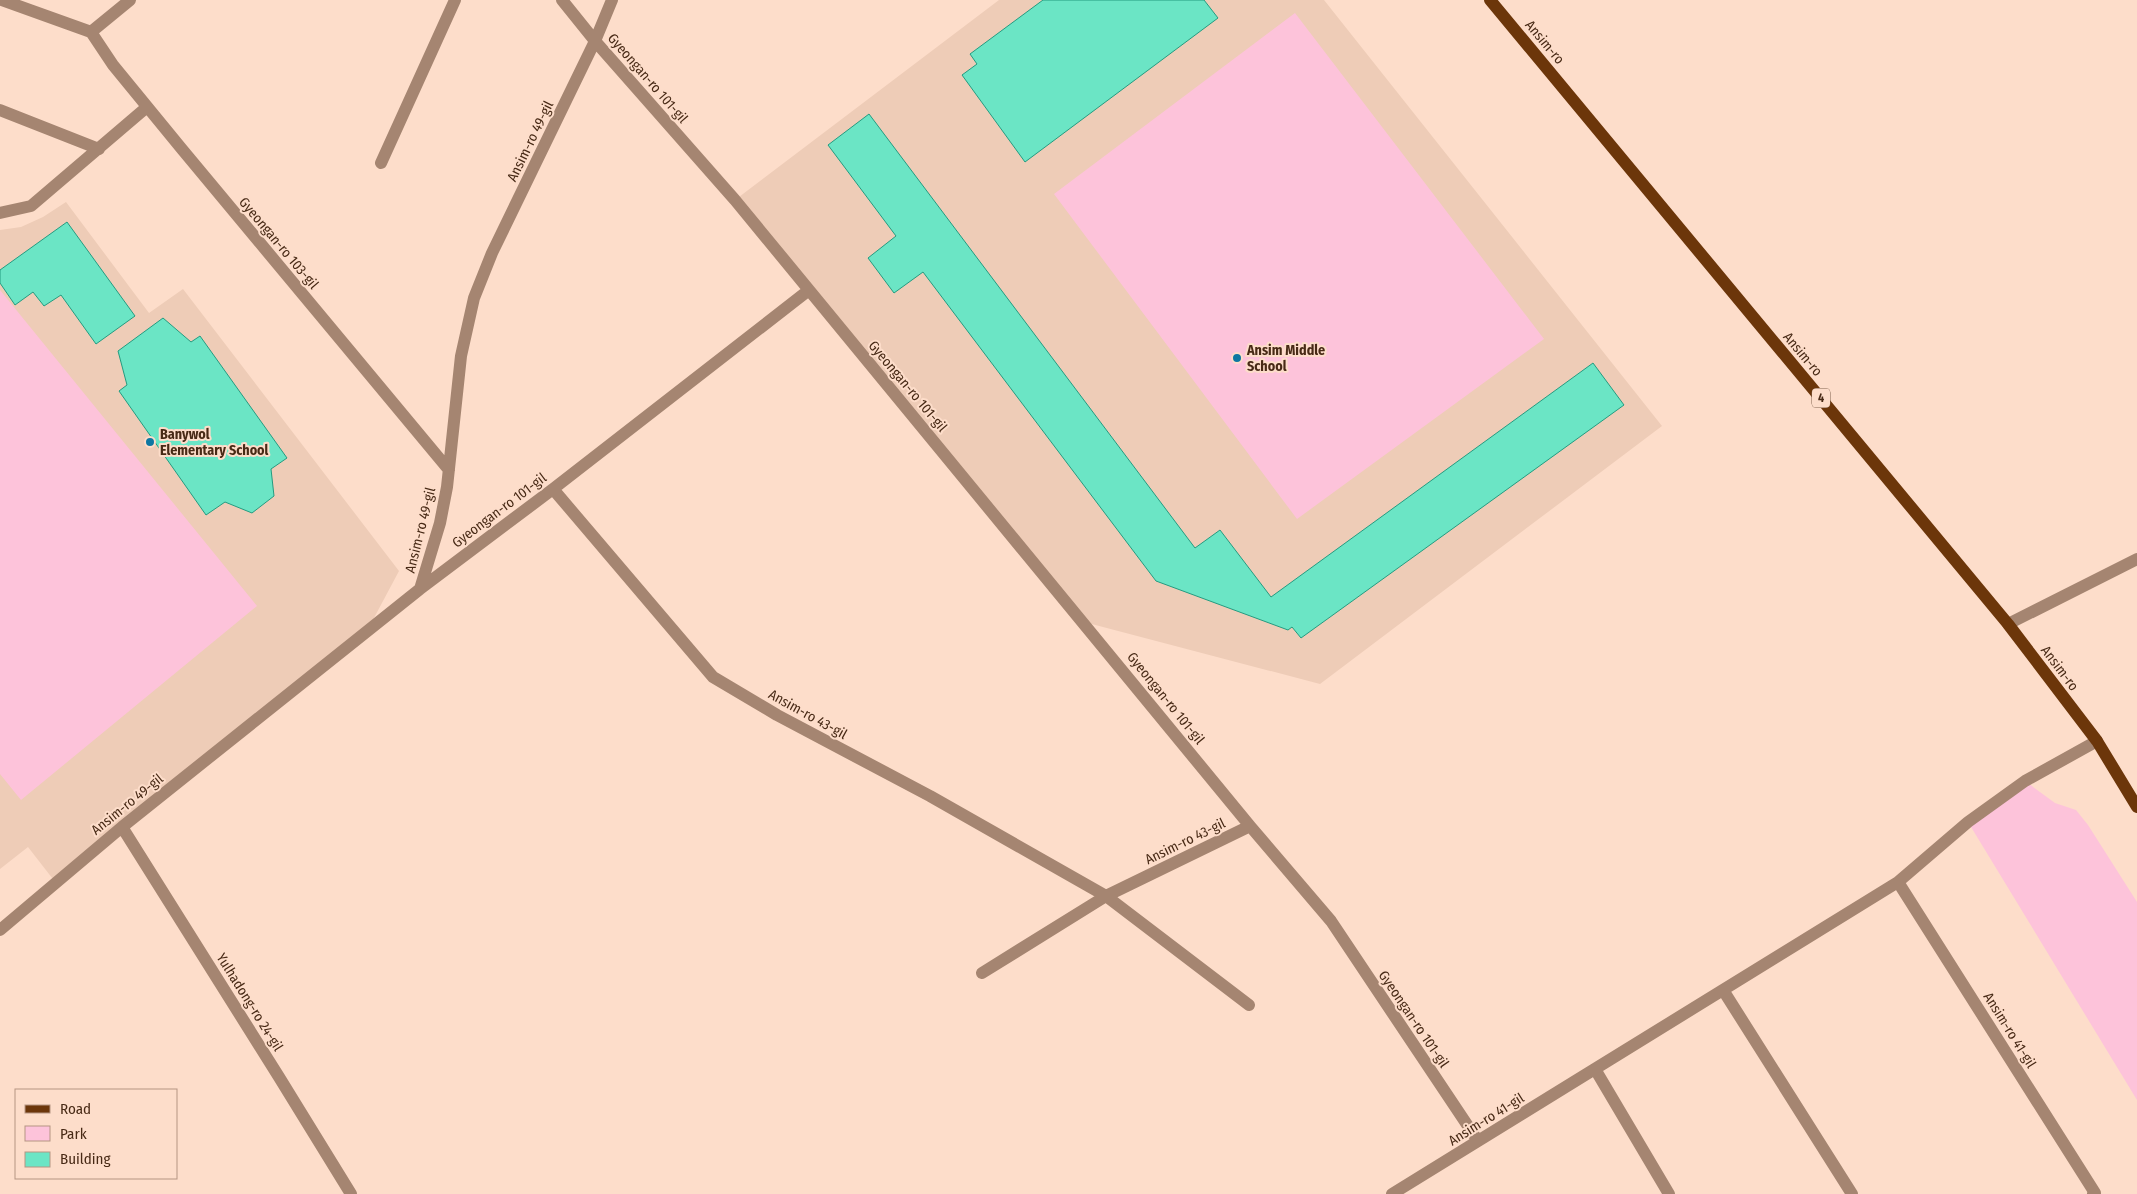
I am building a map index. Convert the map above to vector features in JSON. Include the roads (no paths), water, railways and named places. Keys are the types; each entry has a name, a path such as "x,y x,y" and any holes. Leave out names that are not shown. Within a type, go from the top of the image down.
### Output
{"main road":[{"name":"Ansim-ro","path":"1490,0 2008,624 2097,741 2137,806"}],"street":[{"path":"2,0 91,32 130,0"},
{"path":"380,163 455,0"},
{"name":"Gyeongan-ro 101-gil","path":"562,0 595,41 735,200 1250,826 1331,921 1478,1141"},
{"name":"Ansim-ro 49-gil","path":"0,930 122,827 420,589 440,523 449,470 462,356 474,298 492,253 595,41 612,0"},
{"name":"Gyeongan-ro 103-gil","path":"91,32 147,107 449,470"},
{"path":"0,213 31,206 147,107"},
{"path":"0,110 99,149"},
{"name":"Gyeongan-ro 101-gil","path":"420,589 553,489 810,290"},
{"name":"Ansim-ro 43-gil","path":"553,489 713,678 777,715 930,796 1106,896"},
{"path":"2008,624 2137,559"},
{"name":"Ansim-ro 41-gil","path":"1392,1194 1898,882 1968,822 2025,781 2097,741"},
{"name":"Ansim-ro 43-gil","path":"982,973 1106,896 1250,826"},
{"name":"Yulhadong-ro 24-gil","path":"122,827 280,1077 351,1194"},
{"name":"Ansim-ro 41-gil","path":"1898,882 2095,1193 2093,1194"},
{"path":"1106,896 1249,1005"},
{"path":"1723,990 1852,1194"},
{"path":"1595,1069 1669,1194"}],"place":[{"name":"Ansim Middle School","path":"1237,358"},
{"name":"Banywol Elementary School","path":"150,442"}]}
